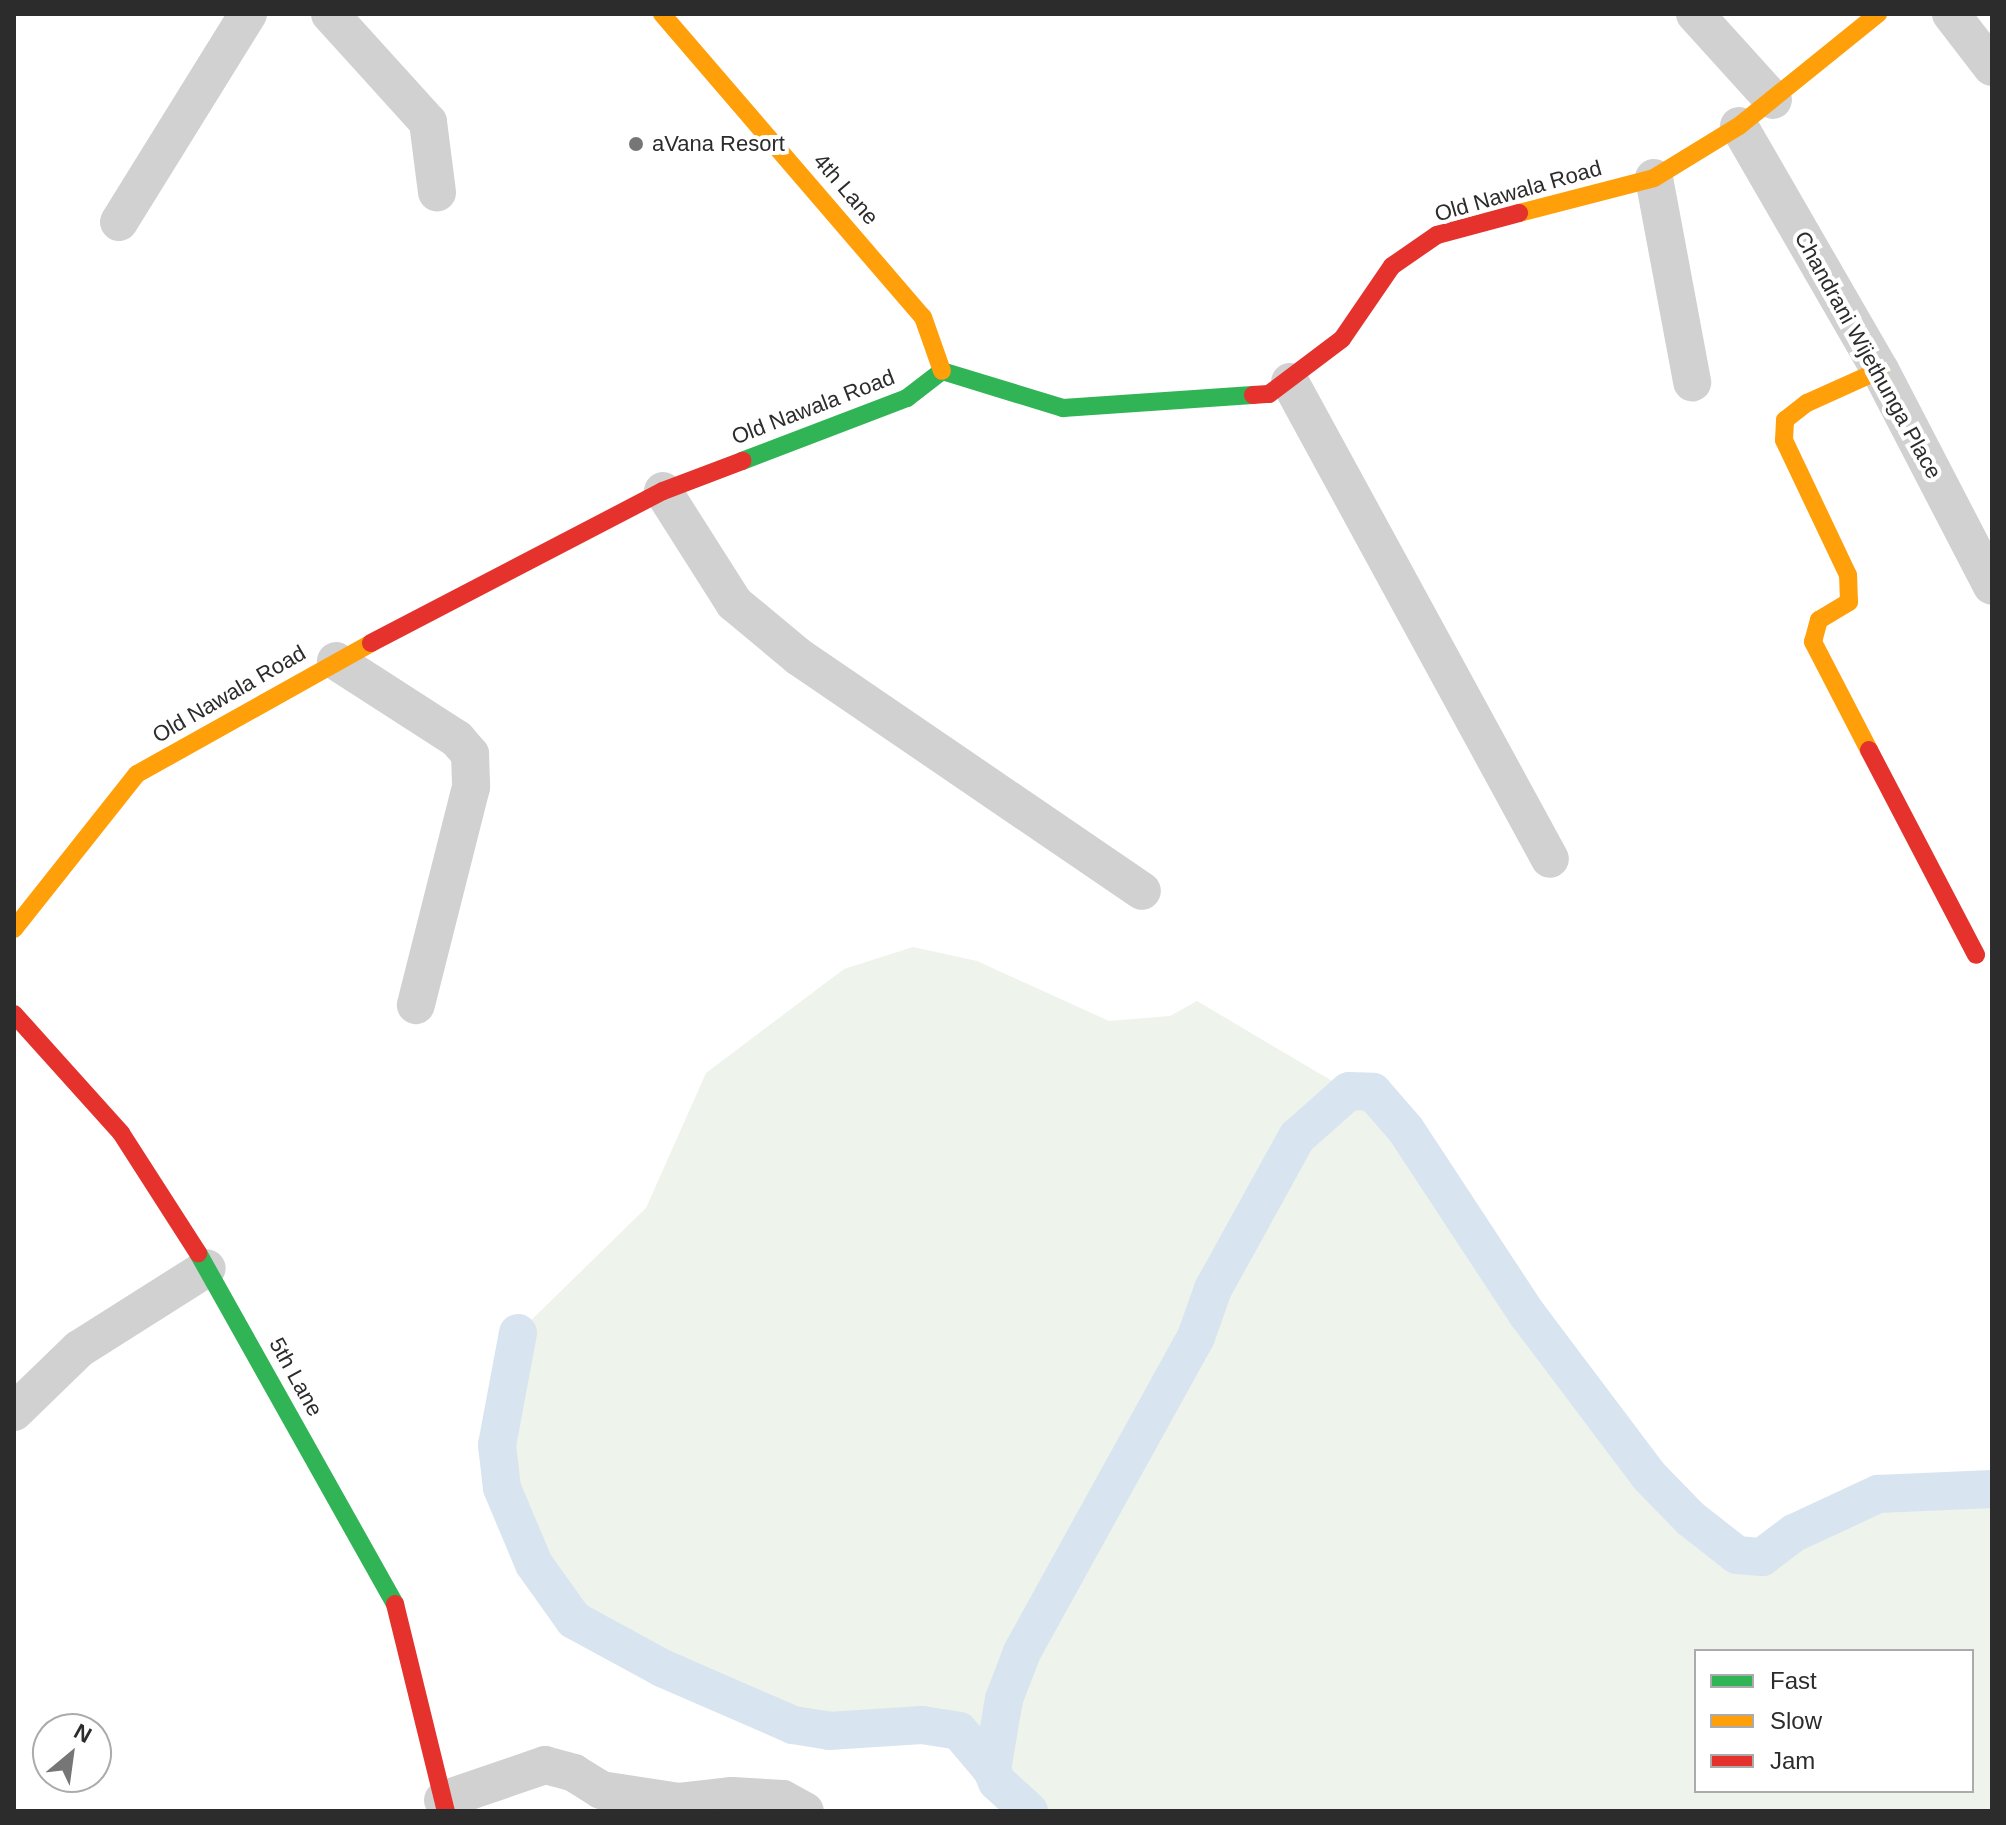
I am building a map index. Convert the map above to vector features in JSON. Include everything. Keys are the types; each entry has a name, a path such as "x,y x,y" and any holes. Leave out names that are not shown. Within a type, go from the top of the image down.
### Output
{"street":[{"path":"119,222 248,14"},
{"path":"330,14 402,88 428,122 437,192"},
{"name":"4th Lane","path":"662,14 923,317 942,371"},
{"path":"1695,14 1773,100"},
{"name":"Old Nawala Road","path":"14,929 137,774 336,661 663,491 907,398 942,371 1063,408 1269,394 1290,382 1342,339 1392,266 1437,235 1654,178 1739,126 1878,14"},
{"path":"1951,14 1992,67"},
{"name":"Chandrani Wijethunga Place","path":"1739,126 1880,370 1992,586"},
{"path":"1654,178 1692,382"},
{"path":"1880,370 1807,403 1785,420 1784,440 1796,472 1848,575 1849,602 1819,620 1813,642 1976,955"},
{"path":"1290,382 1550,859"},
{"path":"663,491 745,612 799,657 1142,891"},
{"path":"336,661 457,739 470,754 471,787 416,1005"},
{"name":"5th Lane","path":"14,1014 121,1133 207,1268 393,1598 444,1805"},
{"path":"14,1412 79,1349 207,1268"},
{"path":"444,1805 545,1765 574,1773 601,1790 679,1802 732,1796 783,1799 805,1811"}],"shaded area":[{"path":"913,947 977,961 1109,1021 1170,1016 1197,1001 1349,1091 1373,1092 1406,1130 1527,1314 1649,1476 1691,1519 1737,1555 1762,1557 1794,1533 1878,1494 1992,1489 1992,1811 1029,1811 997,1782 959,1731 922,1725 829,1731 793,1725 662,1668 574,1620 534,1564 502,1488 497,1445 518,1333 646,1208 706,1073 844,969"}],"waterway":[{"path":"1029,1811 997,1782 992,1770 1004,1699 1022,1652 1196,1337 1213,1289 1297,1137 1349,1091 1373,1092 1406,1130 1527,1314 1649,1476 1691,1519 1737,1555 1762,1557 1794,1533 1878,1494 1992,1489"},
{"path":"518,1333 497,1445 502,1488 534,1564 574,1620 662,1668 793,1725 829,1731 922,1725 959,1731 992,1770"}],"traffic: fast":[{"path":"742,461 907,398 942,371 1063,408 1253,395"},
{"path":"198,1253 395,1604"}],"traffic: slow":[{"path":"662,14 923,317 942,371"},
{"path":"1519,213 1654,178 1739,126 1878,14"},
{"path":"1869,750 1813,642 1819,620 1849,602 1848,575 1784,440 1785,420 1807,403 1880,370"},
{"path":"14,929 137,774 371,643"}],"traffic: jam":[{"path":"1253,395 1269,394 1342,339 1392,266 1437,235 1519,213"},
{"path":"371,643 663,491 742,461"},
{"path":"1869,750 1976,955"},
{"path":"14,1014 121,1133 198,1253"},
{"path":"395,1604 446,1811"}],"place":[{"name":"aVana Resort","path":"636,144"}]}
